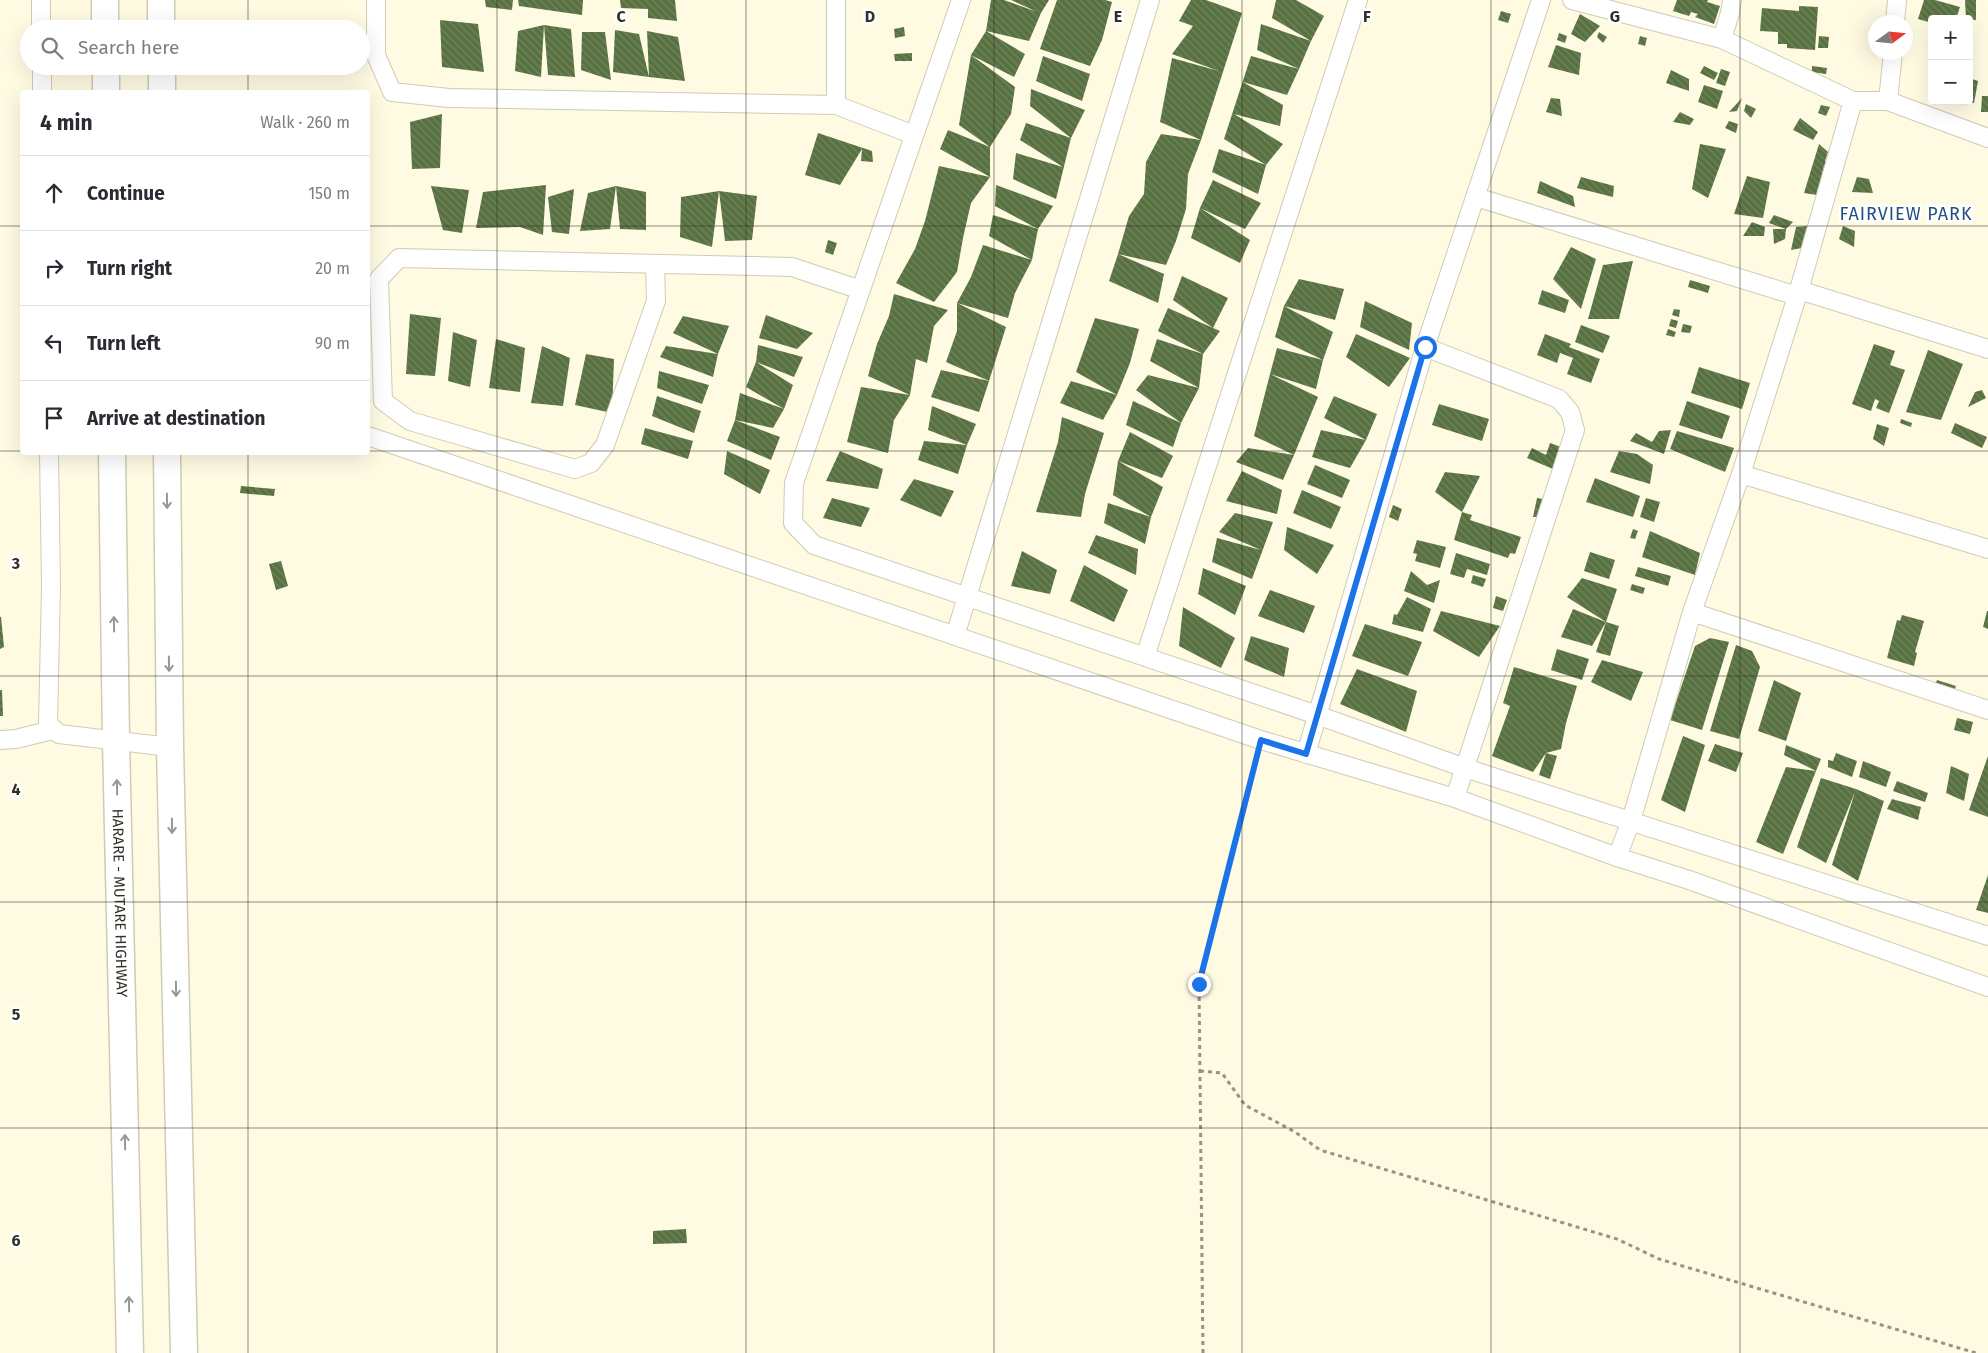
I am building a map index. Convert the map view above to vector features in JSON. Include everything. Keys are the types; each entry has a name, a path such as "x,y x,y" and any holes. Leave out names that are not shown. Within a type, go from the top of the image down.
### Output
{"highway":[{"path":"105,0 105,20"},
{"path":"161,0 162,20"},
{"path":"106,75 106,90"},
{"path":"162,75 162,90"},
{"name":"HARARE - MUTARE HIGHWAY","path":"112,455 116,741 130,1353"},
{"path":"167,455 170,747 184,1353"}],"street":[{"path":"41,0 41,20"},
{"path":"376,0 376,55 392,92 449,98 836,105 914,135"},
{"path":"836,0 836,105"},
{"path":"961,0 794,483 793,523 814,545 1317,715 1465,768 1988,936"},
{"path":"955,636 1150,0"},
{"path":"1145,657 1358,0"},
{"path":"1306,754 1425,347 1541,0"},
{"path":"1572,0 1722,39 1853,101 1888,100 1988,138"},
{"path":"1722,39 1732,0"},
{"path":"1896,15 1897,0"},
{"path":"1888,100 1891,60"},
{"path":"42,75 42,90"},
{"path":"1617,857 1632,822 1692,612 1741,474 1798,293 1853,101"},
{"path":"1476,197 1988,349"},
{"path":"655,264 656,301 605,445 592,463 575,469 419,424 410,421 383,401 379,279 399,258 792,267 861,290"},
{"path":"1425,347 1559,399 1570,412 1575,430 1455,798"},
{"path":"370,437 1261,740 1455,798 1988,988"},
{"path":"49,455 51,587 48,724 52,730 59,734 170,747"},
{"path":"1741,474 1988,549"},
{"path":"1692,612 1988,710"},
{"path":"0,740 16,739 52,730"}],"path":[{"path":"1203,1353 1199,984 1261,740"},
{"path":"1200,1071 1222,1073 1245,1105 1295,1132 1320,1150 1617,1240 1659,1259 1976,1353"}],"building":[{"path":"485,0 513,0 512,10 486,7"},
{"path":"518,0 583,0 582,15 519,6"},
{"path":"620,0 675,0 677,21 648,18 648,9 621,8"},
{"path":"991,0 1004,0 1037,12 1011,0 1049,0 1029,41 986,31"},
{"path":"1057,0 1105,0 1112,2 1102,40 1090,66 1040,49"},
{"path":"1191,0 1206,0 1242,13 1201,140 1160,122 1172,58 1219,71 1172,54 1193,26 1179,21"},
{"path":"1276,0 1296,0 1324,16 1311,41 1272,18"},
{"path":"1677,0 1708,0 1707,2 1720,6 1714,24 1695,17 1698,14 1691,12 1689,16 1673,11"},
{"path":"1924,0 1935,0 1960,7 1957,15 1928,15 1928,22 1918,19"},
{"path":"1965,0 1976,0 1976,20 1973,20 1973,15 1966,15"},
{"path":"1799,6 1818,7 1815,50 1787,48 1787,44 1778,44 1778,32 1760,31 1762,8 1799,11"},
{"path":"1501,11 1511,14 1508,23 1498,20"},
{"path":"1580,14 1600,26 1585,42 1571,34"},
{"path":"440,20 478,24 484,72 442,67"},
{"path":"1261,24 1311,41 1299,69 1257,50"},
{"path":"544,25 571,29 575,77 548,75"},
{"path":"544,25 541,77 515,71 518,31"},
{"path":"904,27 905,36 895,38 894,29"},
{"path":"615,30 639,34 649,77 613,72"},
{"path":"647,31 678,37 685,81 649,77"},
{"path":"986,31 1025,54 1014,77 971,55"},
{"path":"582,32 605,32 611,80 581,70"},
{"path":"1599,32 1607,37 1603,43 1597,37"},
{"path":"1559,33 1567,36 1565,43 1557,40"},
{"path":"1640,36 1647,38 1645,46 1638,44"},
{"path":"1819,36 1829,37 1828,48 1818,48"},
{"path":"1556,45 1581,53 1579,75 1548,67"},
{"path":"912,53 912,61 895,61 894,54"},
{"path":"971,55 1015,87 1011,114 990,147 959,125"},
{"path":"1043,56 1090,74 1082,101 1036,81"},
{"path":"1251,56 1299,69 1287,95 1243,82 1283,105 1280,126 1234,114 1283,144 1266,165 1224,139"},
{"path":"1704,66 1718,73 1714,80 1700,73"},
{"path":"1812,66 1827,68 1826,74 1812,72"},
{"path":"1721,69 1730,72 1725,86 1716,83"},
{"path":"1671,70 1689,79 1689,91 1666,83"},
{"path":"1973,79 1978,81 1973,103"},
{"path":"1704,85 1723,91 1717,109 1698,102"},
{"path":"1031,89 1085,110 1071,138 1030,106"},
{"path":"1982,96 1988,96 1988,112 1981,112"},
{"path":"1551,98 1560,99 1562,116 1546,112"},
{"path":"1742,98 1737,111 1729,112"},
{"path":"1746,104 1756,109 1751,118 1744,111"},
{"path":"1821,105 1830,107 1826,116 1818,113"},
{"path":"1680,112 1694,119 1690,125 1673,122"},
{"path":"442,114 440,168 412,169 410,122"},
{"path":"1800,118 1818,132 1813,140 1793,130"},
{"path":"1729,121 1738,124 1736,133 1725,128"},
{"path":"1026,123 1071,138 1056,199 1013,179 1016,153 1063,167 1020,140"},
{"path":"948,130 990,147 990,177 940,149"},
{"path":"818,133 872,151 873,162 861,161 862,149 840,185 805,175"},
{"path":"1161,134 1201,140 1188,174 1186,209 1166,265 1118,254 1129,216 1144,194 1146,162"},
{"path":"1700,144 1726,149 1708,198 1692,189"},
{"path":"1819,144 1828,152 1825,161 1831,163 1830,168 1824,166 1817,195 1804,193"},
{"path":"1219,149 1266,165 1258,194 1212,172"},
{"path":"939,166 990,177 971,203 957,272 934,302 896,283 915,249 925,221"},
{"path":"1747,176 1770,182 1763,218 1734,214"},
{"path":"1581,177 1614,186 1613,197 1577,188"},
{"path":"1857,177 1869,179 1873,193 1852,192"},
{"path":"1213,180 1261,203 1245,229 1200,208"},
{"path":"1540,181 1573,196 1575,207 1537,193"},
{"path":"546,185 543,235 520,227 476,228 483,192"},
{"path":"996,185 1053,206 1038,229 995,206"},
{"path":"431,186 469,190 462,233 443,230"},
{"path":"616,186 646,192 646,230 620,229"},
{"path":"616,186 610,229 580,231 588,193"},
{"path":"574,189 569,234 552,232 548,197"},
{"path":"719,191 757,196 752,240 725,241"},
{"path":"719,191 712,247 680,237 681,197"},
{"path":"1200,208 1250,240 1240,263 1191,238"},
{"path":"993,215 1038,229 1032,260 989,236"},
{"path":"1774,215 1793,222 1786,229 1769,223"},
{"path":"1752,222 1765,227 1764,236 1743,236"},
{"path":"1808,226 1807,247 1791,250 1796,227"},
{"path":"1843,226 1855,231 1854,247 1839,239"},
{"path":"1773,229 1786,229 1785,239 1774,244"},
{"path":"828,240 837,243 833,255 825,252"},
{"path":"983,245 1032,260 1015,293 1008,318 957,303 971,277"},
{"path":"1571,247 1596,259 1581,309 1553,279"},
{"path":"1118,254 1164,274 1158,303 1109,281"},
{"path":"1633,261 1619,319 1588,319 1603,265"},
{"path":"1182,276 1228,298 1213,328 1173,300"},
{"path":"1299,279 1344,289 1335,320 1284,306"},
{"path":"1690,280 1710,286 1708,293 1688,287"},
{"path":"1542,290 1569,300 1565,313 1538,304"},
{"path":"894,294 948,310 934,326 927,363 916,359 910,395 868,376 877,344 889,316"},
{"path":"1365,301 1412,323 1409,350 1360,327"},
{"path":"957,303 1006,327 989,381 946,362 957,331"},
{"path":"1284,306 1333,332 1323,360 1275,337"},
{"path":"1168,308 1220,331 1203,354 1158,331"},
{"path":"1674,309 1680,310 1679,317 1672,315"},
{"path":"410,314 441,318 435,376 406,374"},
{"path":"766,315 813,333 797,349 759,338"},
{"path":"683,316 729,326 718,354 673,333"},
{"path":"1095,318 1139,329 1130,363 1117,395 1076,372"},
{"path":"1671,319 1678,321 1676,328 1669,326"},
{"path":"1683,324 1692,326 1690,333 1681,332"},
{"path":"1581,325 1610,336 1603,353 1575,342"},
{"path":"1668,329 1676,332 1674,337 1666,335"},
{"path":"453,332 477,340 470,387 448,381"},
{"path":"1356,334 1410,358 1389,387 1346,357"},
{"path":"1545,334 1571,344 1569,347 1600,359 1591,383 1567,374 1573,358 1560,353 1557,363 1537,355"},
{"path":"496,339 525,348 520,392 489,388"},
{"path":"1157,339 1203,354 1199,388 1150,361"},
{"path":"1874,344 1895,351 1890,365 1905,370 1889,413 1876,408 1879,401 1875,399 1871,411 1852,404"},
{"path":"758,345 803,357 794,377 756,362"},
{"path":"542,346 570,358 563,406 531,403"},
{"path":"666,346 718,354 713,377 660,357"},
{"path":"1277,348 1323,360 1316,389 1270,374"},
{"path":"1928,350 1963,364 1941,420 1906,412"},
{"path":"586,354 614,359 612,413 575,405"},
{"path":"756,362 793,385 784,409 746,387"},
{"path":"1699,367 1750,383 1742,409 1691,393"},
{"path":"941,370 989,381 979,412 931,397"},
{"path":"659,371 709,385 702,404 657,388"},
{"path":"1270,374 1318,397 1294,455 1254,436"},
{"path":"1148,375 1199,388 1181,423 1136,390"},
{"path":"1071,381 1117,395 1103,420 1060,403"},
{"path":"861,387 910,395 894,420 888,453 847,442"},
{"path":"1982,390 1986,398 1968,407 1975,392"},
{"path":"740,393 784,409 773,428 735,420"},
{"path":"657,396 701,411 694,433 652,416"},
{"path":"1334,396 1377,414 1366,440 1324,418"},
{"path":"1133,401 1181,423 1173,447 1126,425"},
{"path":"1687,401 1730,416 1722,439 1679,425"},
{"path":"1439,404 1489,419 1482,441 1432,425"},
{"path":"932,406 976,424 967,445 928,430"},
{"path":"1062,417 1104,433 1085,494 1081,517 1036,512 1058,442"},
{"path":"1901,419 1912,423 1911,427 1900,423"},
{"path":"735,420 780,437 771,460 727,441"},
{"path":"1955,423 1987,437 1982,448 1951,433"},
{"path":"1877,424 1889,428 1884,446 1873,439"},
{"path":"645,428 693,441 688,459 641,444"},
{"path":"1321,430 1366,440 1350,468 1312,457"},
{"path":"1671,430 1664,454 1630,441 1636,433 1652,442 1659,431"},
{"path":"1677,431 1734,448 1725,472 1670,449"},
{"path":"1130,432 1173,456 1162,478 1118,461"},
{"path":"924,441 967,445 958,474 918,460"},
{"path":"1550,443 1561,447 1553,469 1527,458 1532,448 1546,455"},
{"path":"1248,448 1294,455 1283,480 1236,462"},
{"path":"727,451 770,470 760,494 724,474"},
{"path":"840,451 883,469 878,489 826,481"},
{"path":"1619,451 1637,454 1653,465 1650,484 1610,472"},
{"path":"1118,461 1163,487 1151,517 1113,495"},
{"path":"1315,465 1350,480 1342,498 1307,484"},
{"path":"1242,471 1282,490 1277,514 1226,501"},
{"path":"1445,472 1480,476 1462,512 1435,492"},
{"path":"1595,478 1640,496 1633,517 1586,502"},
{"path":"914,479 954,491 941,517 900,500"},
{"path":"241,486 275,489 274,496 240,493"},
{"path":"1302,490 1341,507 1331,529 1293,513"},
{"path":"832,498 870,508 861,527 823,518"},
{"path":"1537,498 1543,499 1543,517 1533,517"},
{"path":"1646,498 1660,502 1654,522 1640,517"},
{"path":"1108,503 1151,517 1145,544 1104,523"},
{"path":"1393,505 1402,509 1398,521 1389,517"},
{"path":"1462,512 1472,515 1470,520 1521,537 1515,554 1510,553 1508,558 1454,540"},
{"path":"1235,513 1273,522 1252,579 1212,562 1217,538 1261,550 1219,532"},
{"path":"1287,527 1334,545 1317,574 1284,550"},
{"path":"1633,529 1638,531 1635,539 1630,538"},
{"path":"1650,531 1700,553 1695,575 1642,557"},
{"path":"1096,535 1138,549 1136,575 1088,553"},
{"path":"1417,540 1446,547 1440,568 1415,561 1417,554 1413,553"},
{"path":"1022,551 1057,570 1050,594 1011,586"},
{"path":"1590,552 1615,560 1609,579 1584,571"},
{"path":"1456,553 1490,564 1487,575 1467,569 1464,578 1450,574"},
{"path":"281,561 288,586 276,590 269,564"},
{"path":"1084,565 1128,590 1114,622 1070,601"},
{"path":"1638,567 1671,576 1668,586 1635,576"},
{"path":"1203,568 1246,586 1235,615 1198,594"},
{"path":"1411,571 1427,585 1440,580 1434,603 1404,591"},
{"path":"1473,575 1486,579 1483,587 1471,583"},
{"path":"1582,578 1617,589 1606,622 1567,597"},
{"path":"1632,584 1645,588 1643,594 1630,590"},
{"path":"1270,590 1315,606 1304,633 1258,616"},
{"path":"1496,596 1507,600 1503,611 1493,608"},
{"path":"1407,597 1431,609 1423,632 1392,624 1394,614 1397,615"},
{"path":"1183,607 1235,638 1221,668 1179,646"},
{"path":"1573,609 1606,622 1592,646 1561,637"},
{"path":"1441,611 1500,626 1479,657 1433,631"},
{"path":"1988,611 1988,629 1983,627"},
{"path":"1902,615 1924,621 1915,652 1917,653 1914,666 1887,658 1897,620 1900,621"},
{"path":"0,617 4,647 0,649"},
{"path":"1606,622 1619,626 1610,656 1596,652"},
{"path":"1365,624 1422,642 1408,676 1352,656"},
{"path":"1251,636 1289,648 1284,677 1244,660"},
{"path":"1710,638 1729,642 1702,730 1670,720 1695,646"},
{"path":"1736,645 1752,651 1760,667 1739,739 1710,731"},
{"path":"1557,649 1589,659 1582,680 1551,670"},
{"path":"1602,660 1643,672 1631,701 1591,682"},
{"path":"1514,667 1577,686 1566,723 1561,749 1546,753 1533,772 1492,756 1510,706 1503,703"},
{"path":"1357,669 1417,691 1406,732 1340,704"},
{"path":"1774,680 1801,693 1786,741 1758,731"},
{"path":"1937,680 1956,686 1953,695 1934,688"},
{"path":"0,690 2,690 3,716 0,716"},
{"path":"1957,718 1973,722 1970,734 1954,730"},
{"path":"1683,736 1705,745 1685,812 1661,800"},
{"path":"1715,744 1743,753 1736,772 1708,761"},
{"path":"1786,745 1821,759 1816,771 1784,755"},
{"path":"1546,753 1557,756 1550,779 1539,775"},
{"path":"1836,753 1857,761 1852,777 1828,767 1828,760 1833,761"},
{"path":"1988,756 1988,817 1969,810"},
{"path":"1863,761 1891,772 1886,787 1859,777"},
{"path":"1951,766 1969,774 1964,801 1946,793"},
{"path":"1786,767 1816,771 1783,854 1756,842"},
{"path":"1821,778 1856,789 1884,801 1858,881 1832,865 1855,792 1826,863 1797,847"},
{"path":"1897,781 1928,793 1925,802 1893,791"},
{"path":"1892,799 1921,807 1918,820 1887,809"},
{"path":"1988,875 1988,913 1976,910"},
{"path":"686,1229 687,1243 653,1244 653,1231"}],"district":[{"name":"FAIRVIEW PARK","path":"1906,214"}],"route":[{"path":"1199,984 1261,740 1306,754 1425,347"}]}
